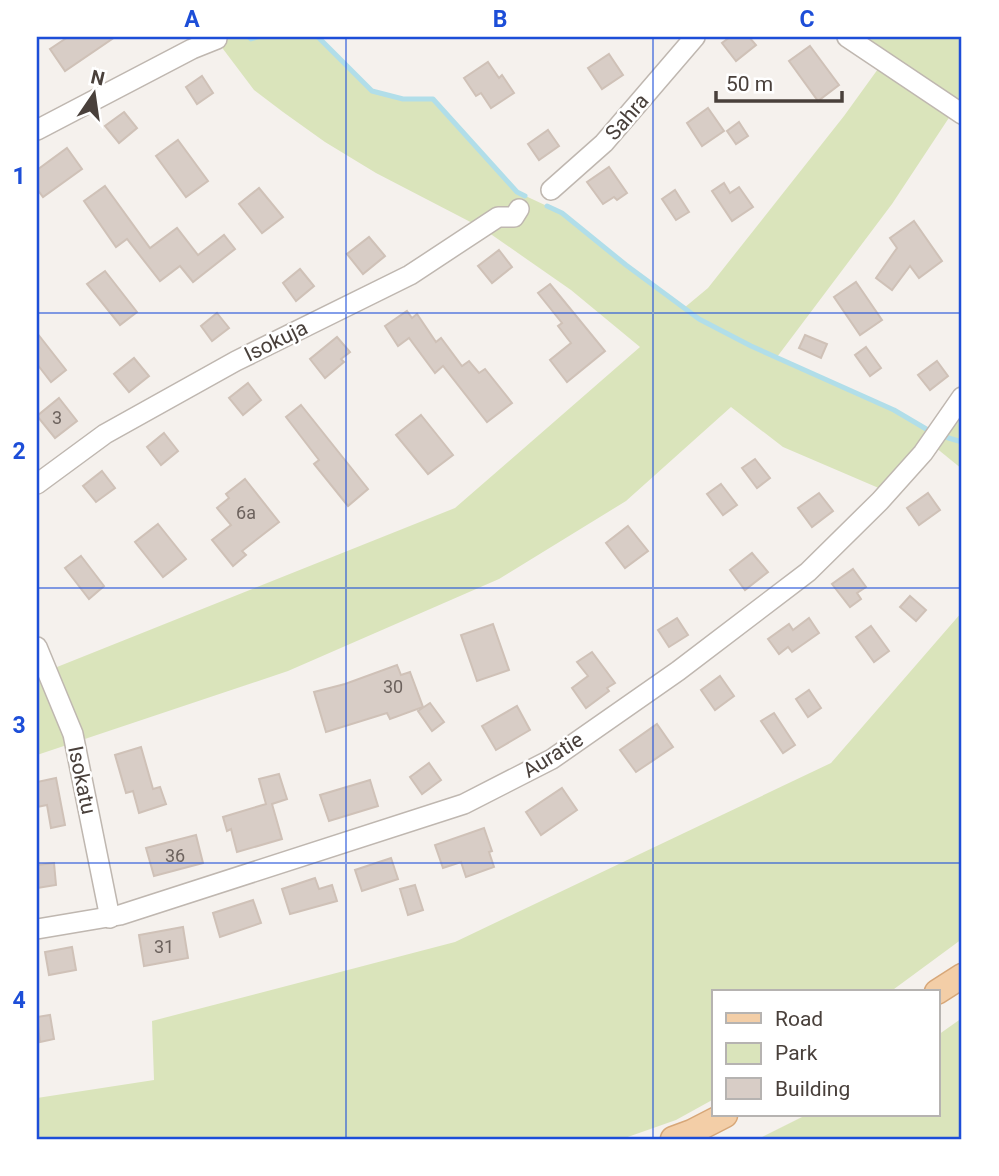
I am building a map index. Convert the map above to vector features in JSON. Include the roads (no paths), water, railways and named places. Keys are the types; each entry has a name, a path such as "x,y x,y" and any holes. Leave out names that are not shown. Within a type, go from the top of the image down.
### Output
{"main road":[{"path":"940,990 962,976"},
{"path":"673,1139 723,1116"}],"street":[{"name":"Sahra","path":"551,190 604,143 695,37"},
{"path":"848,37 962,114"},
{"path":"37,130 192,49 217,39"},
{"name":"Isokuja","path":"37,484 105,434 236,361 411,275 498,218 514,217 519,209"},
{"name":"Auratie","path":"37,929 110,918 464,804 552,759 678,671 808,572 880,501 923,453 962,397"},
{"name":"Isokatu","path":"37,647 73,734 110,918"}],"waterway":[{"path":"249,37 257,37"},
{"path":"318,37 372,91 403,99 433,99 517,192 525,196"},
{"path":"547,206 562,213 699,319 751,346 894,410 933,433"},
{"path":"942,436 962,442"}]}
